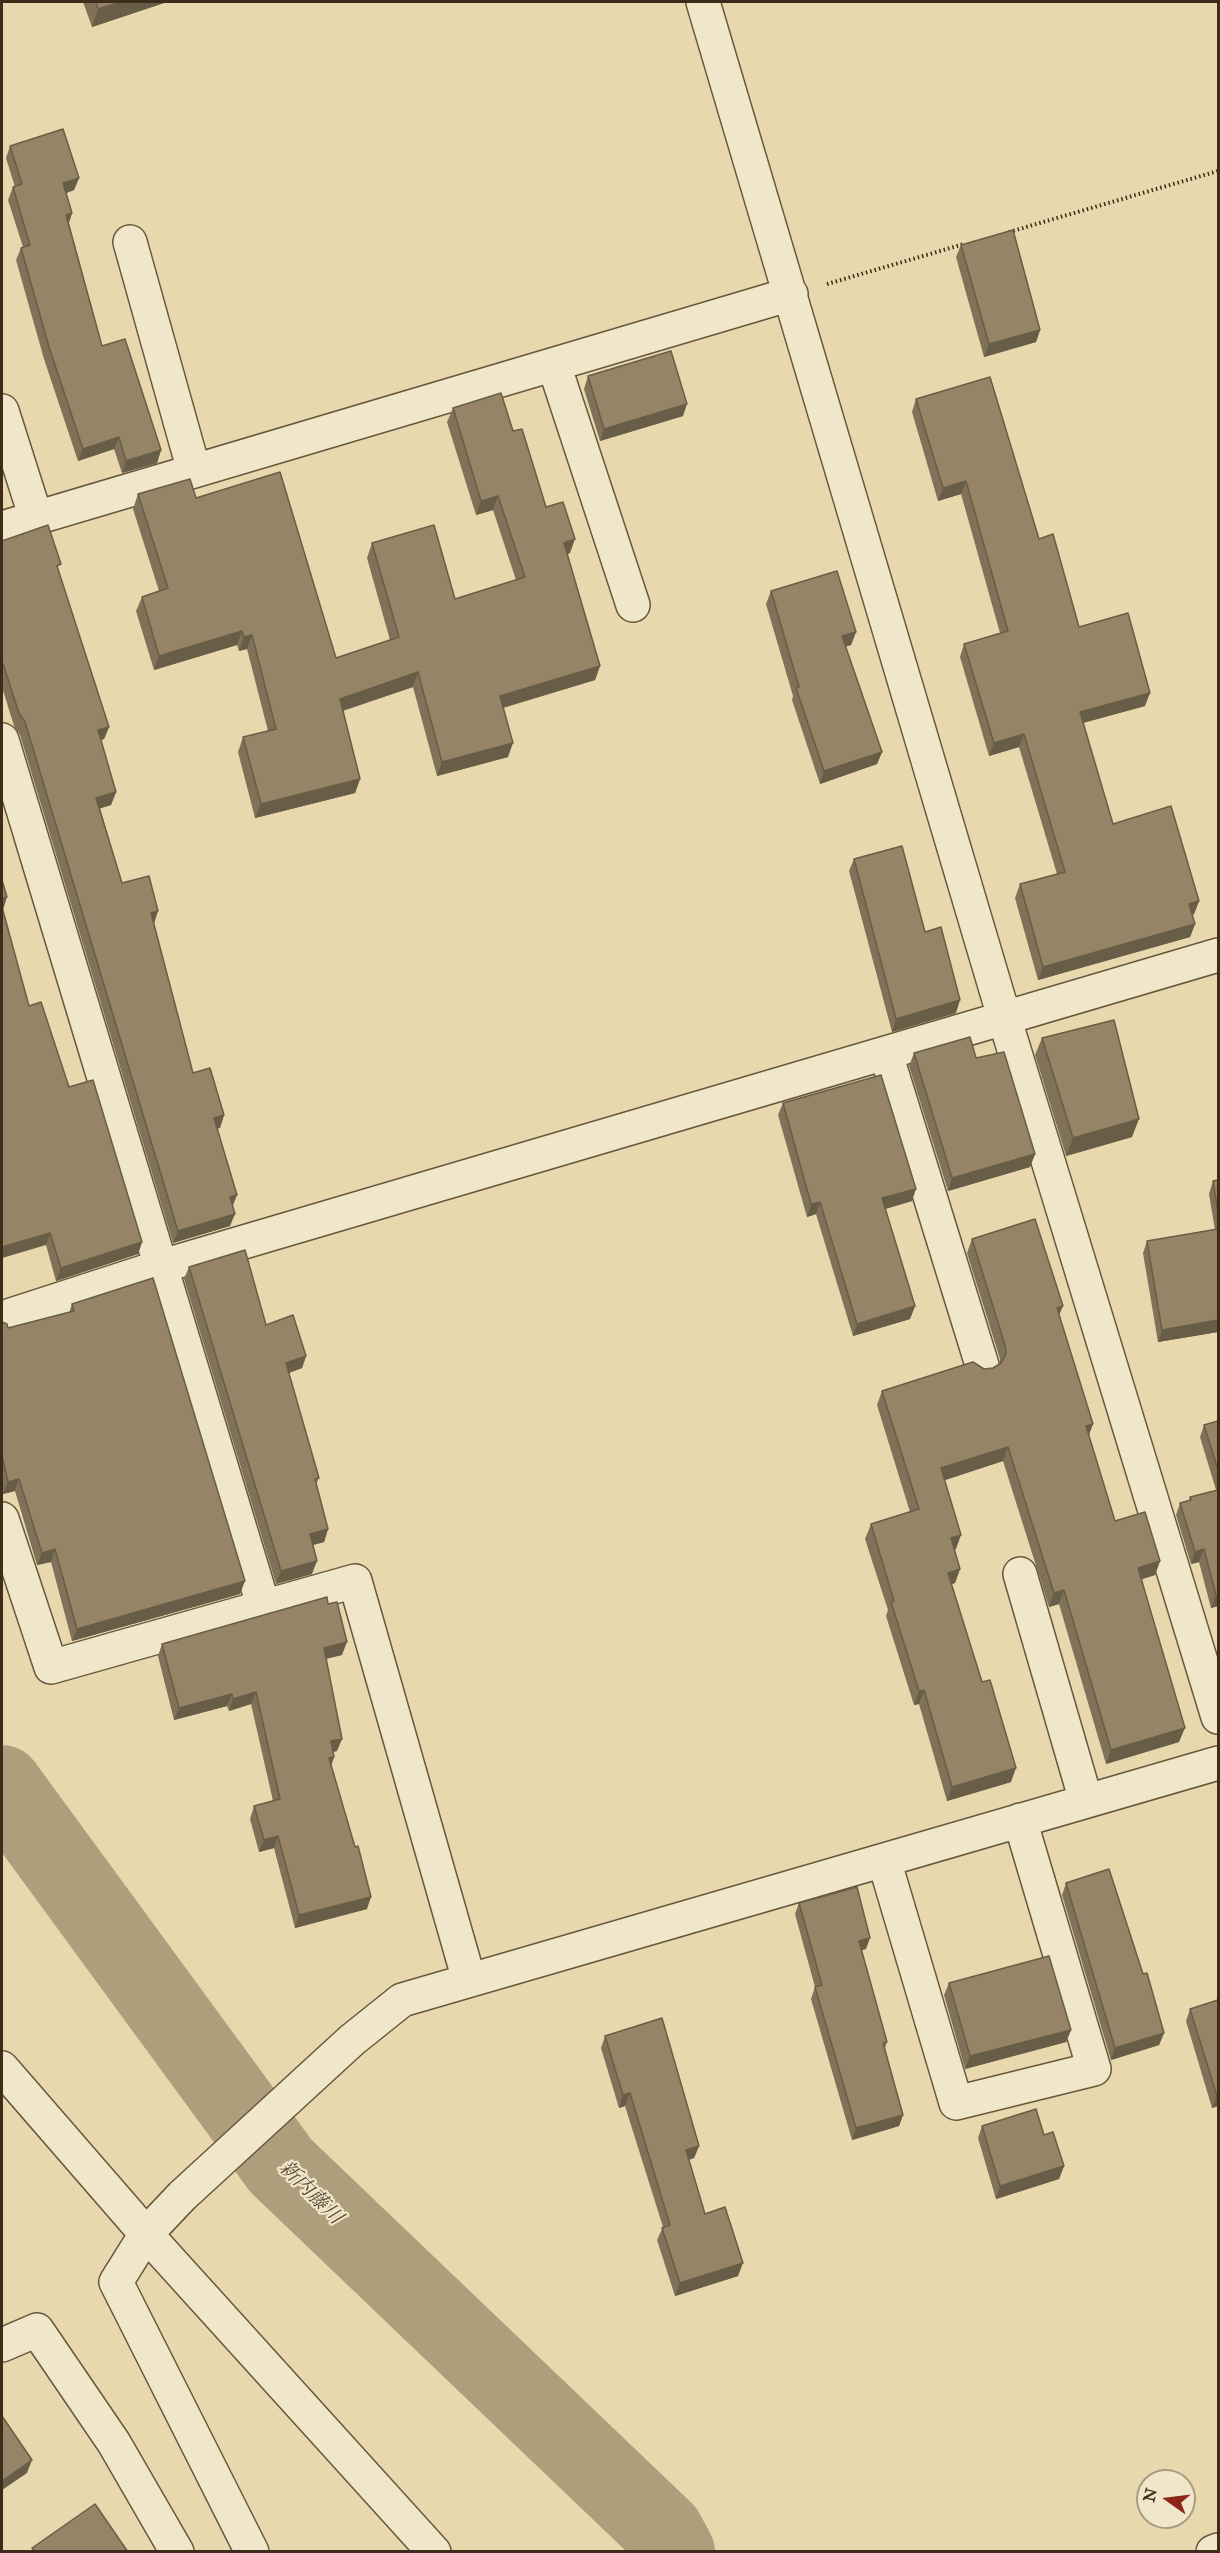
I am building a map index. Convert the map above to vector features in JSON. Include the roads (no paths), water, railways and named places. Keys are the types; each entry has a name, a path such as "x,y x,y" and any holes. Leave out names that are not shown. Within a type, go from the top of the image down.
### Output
{"street":[{"path":"703,2 1005,1020 1218,1717"},
{"path":"130,242 194,471"},
{"path":"2,528 791,294"},
{"path":"554,364 633,605"},
{"path":"2,411 36,518"},
{"path":"2,740 264,1608"},
{"path":"2,1318 159,1266 1005,1020 1218,955"},
{"path":"886,1054 982,1365"},
{"path":"2,1519 51,1667 355,1581 469,1980"},
{"path":"1020,1574 1086,1801"},
{"path":"252,2552 116,2282 146,2234 182,2196 352,2040 402,2000 1218,1763"},
{"path":"885,1860 956,2103 1094,2069 1020,1820"},
{"path":"2,2068 146,2234 434,2552"},
{"path":"2,2345 37,2330 114,2443 177,2552"},
{"path":"1213,2552 1218,2550"}],"waterway":[{"name":"新内藤川","path":"2,1785 281,2166 664,2532 675,2552"}]}
